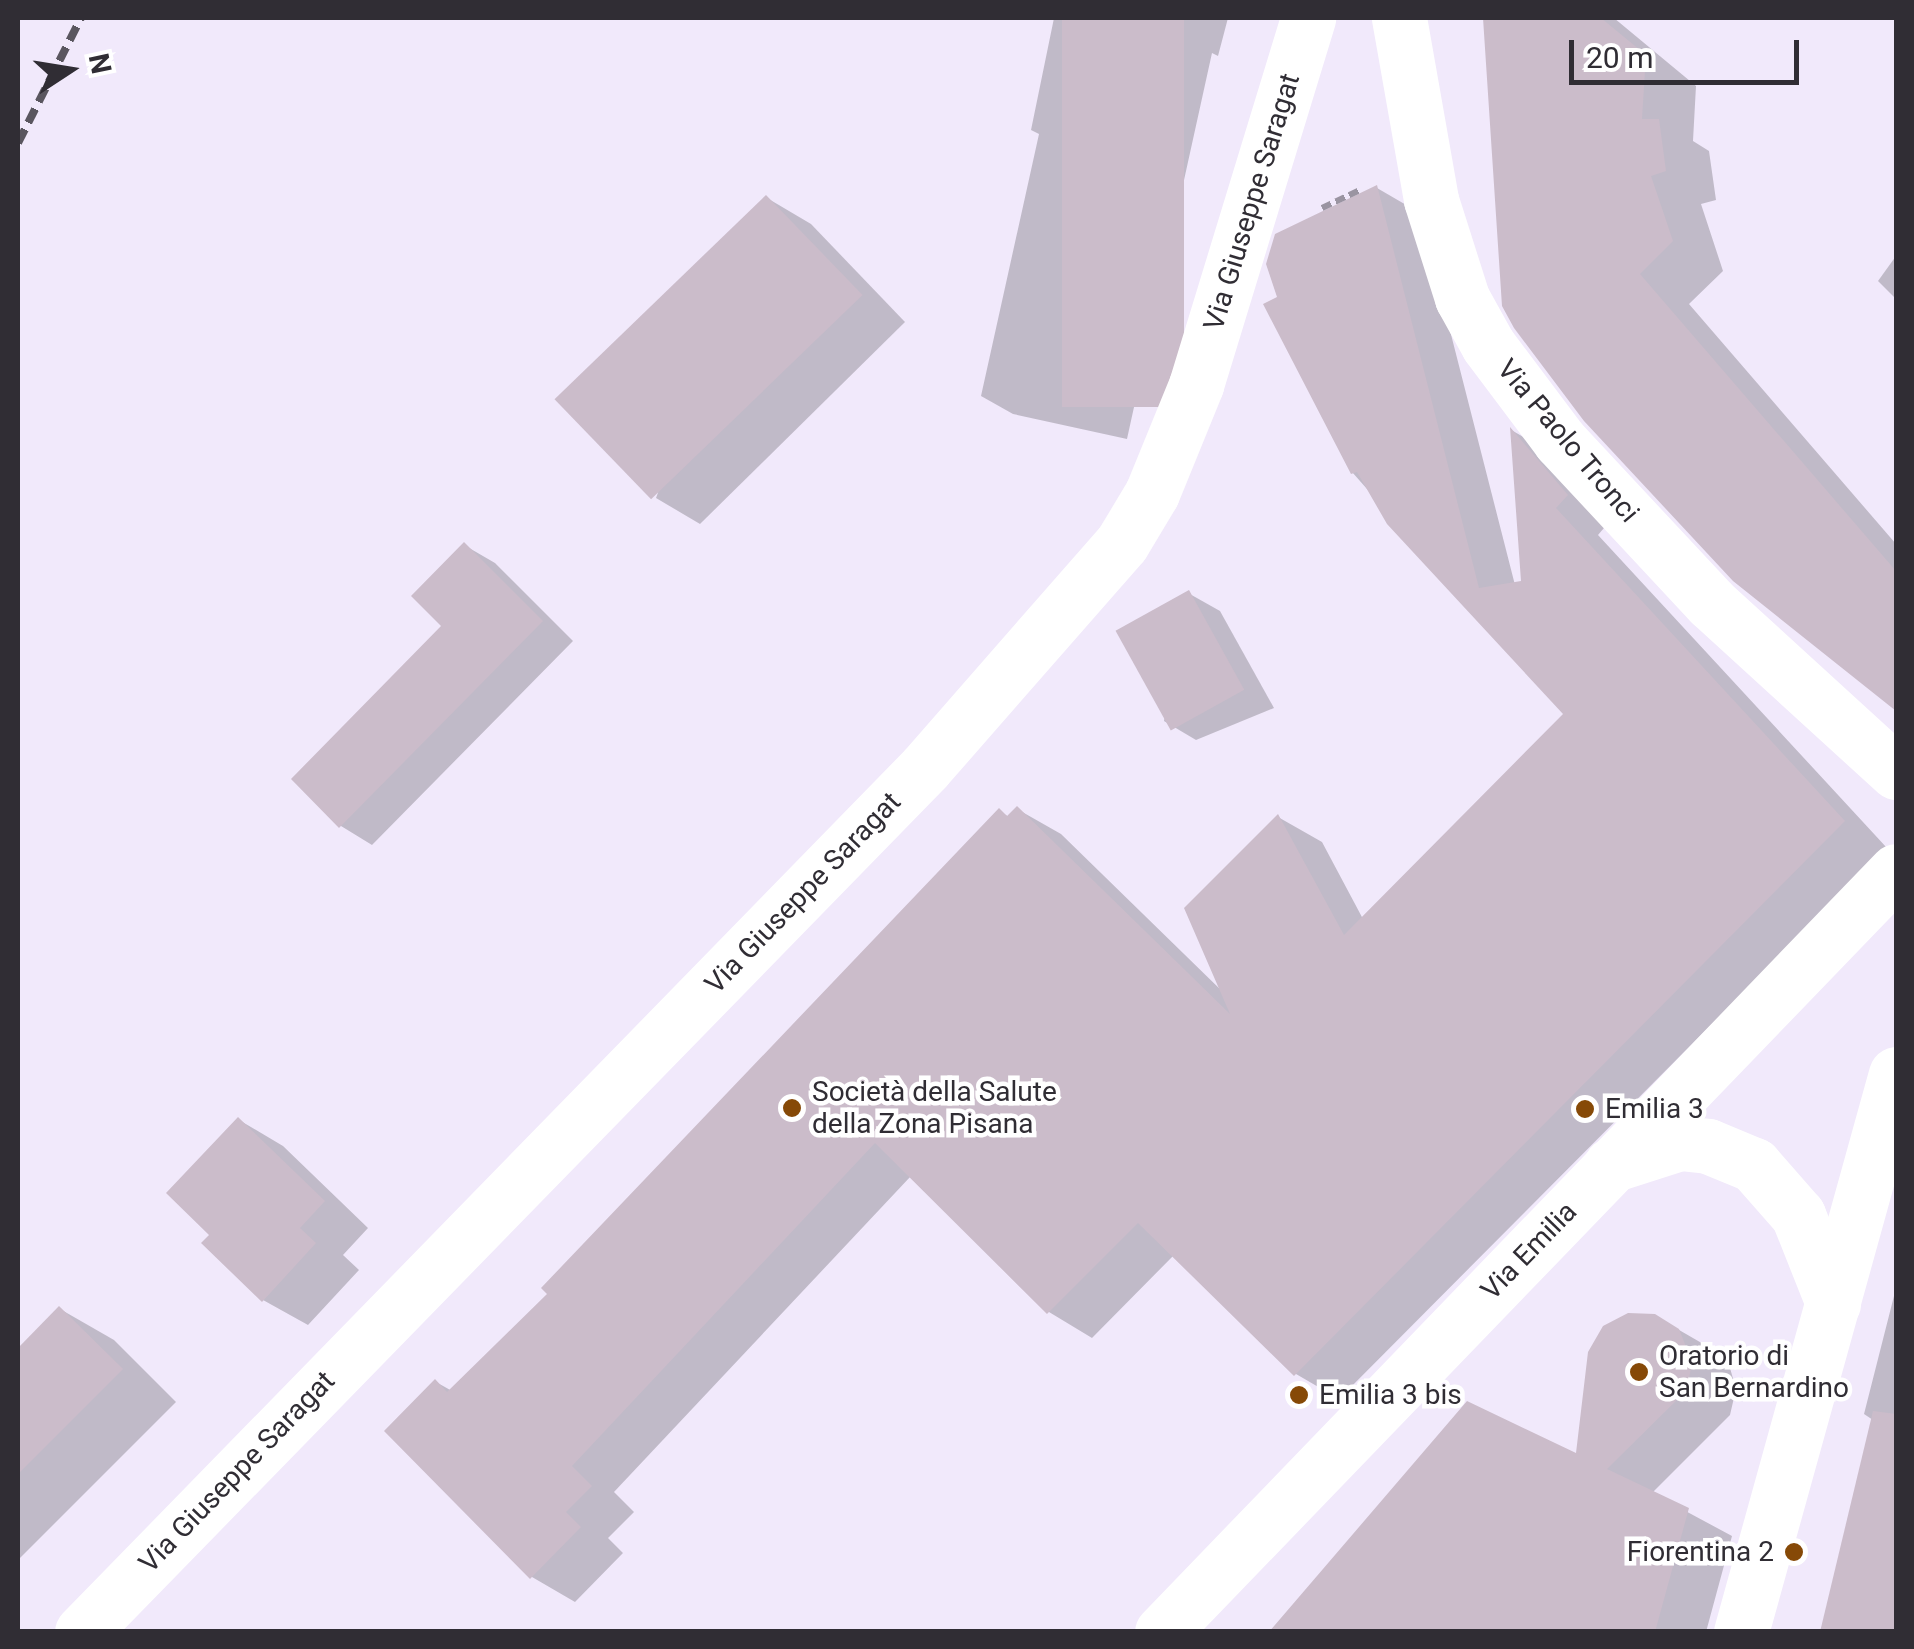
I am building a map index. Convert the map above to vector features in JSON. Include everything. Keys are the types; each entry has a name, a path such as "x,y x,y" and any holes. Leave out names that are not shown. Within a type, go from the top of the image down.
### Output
{"street":[{"name":"Via Giuseppe Saragat","path":"82,1632 925,768 1122,543 1152,493 1196,386 1308,18"},
{"name":"Via Paolo Tronci","path":"1399,18 1431,200 1462,298 1488,345 1560,440 1711,602 1896,772"},
{"name":"Via Emilia","path":"1162,1632 1896,871"},
{"path":"1741,1632 1896,1074"},
{"path":"1611,1165 1680,1143 1708,1146 1754,1165 1798,1215 1834,1304"}],"building":[{"path":"1062,18 1184,18 1184,407 1062,407"},
{"path":"1483,18 1601,18 1646,55 1642,119 1659,119 1666,171 1651,176 1673,241 1640,274 1896,571 1896,711 1733,581 1584,421 1514,328 1502,306"},
{"path":"1377,185 1479,588 1521,581 1510,427 1568,495 1556,508 1845,821 1294,1376 1138,1223 1047,1314 875,1143 572,1466 592,1486 566,1512 581,1527 530,1579 384,1431 435,1379 447,1392 547,1294 541,1288 999,808 1007,816 1017,806 1230,1014 1184,908 1278,814 1344,935 1563,714 1387,524 1357,472 1351,474 1263,304 1277,297 1266,264 1275,234"},
{"path":"766,195 863,295 651,499 555,399"},
{"path":"464,542 543,621 339,828 291,779 441,626 411,596"},
{"path":"1189,590 1244,690 1171,730 1116,631"},
{"path":"238,1117 325,1201 300,1228 316,1243 262,1302 201,1243 209,1235 166,1193"},
{"path":"59,1306 123,1369 18,1474 18,1348"},
{"path":"1628,1313 1655,1314 1679,1329 1692,1362 1687,1390 1607,1469 1689,1508 1655,1632 1269,1632 1467,1401 1576,1453 1588,1352 1603,1326"},
{"path":"1873,1411 1896,1414 1896,1632 1820,1632"}],"railway":[{"path":"18,143 81,18"}],"place":[{"name":"Società della Salute della Zona Pisana","path":"792,1108"},
{"name":"Emilia 3","path":"1585,1109"},
{"name":"Oratorio di San Bernardino","path":"1639,1372"},
{"name":"Emilia 3 bis","path":"1299,1395"},
{"name":"Fiorentina 2","path":"1794,1552"}]}
